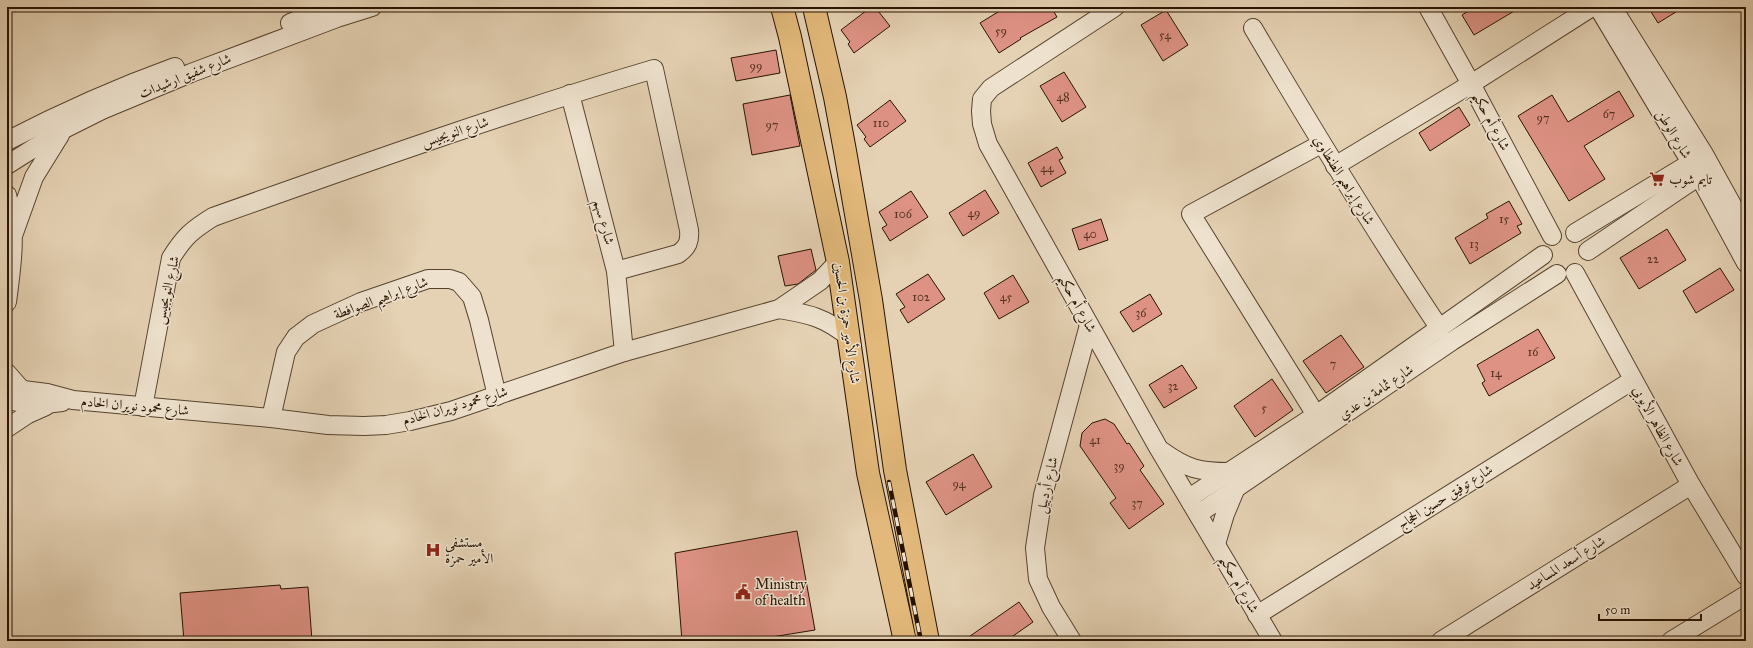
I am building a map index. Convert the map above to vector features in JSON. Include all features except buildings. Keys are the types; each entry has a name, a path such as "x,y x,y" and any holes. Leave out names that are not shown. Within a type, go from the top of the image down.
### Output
{"main road":[{"name":"شارع الأمير حمزة بن الحسين","path":"782,7 792,45 838,262 868,473 905,641"},
{"name":"شارع الأمير حمزة بن الحسين","path":"814,7 835,96 845,151 871,300 895,470 928,641"}],"street":[{"name":"شارع شفيق ارشيدات","path":"7,141 84,103 135,81 333,11 372,7"},
{"name":"شارع أم حكيم","path":"1115,7 991,88 982,99 982,124 988,144 1089,325 1159,449 1273,641"},
{"name":"شارع أم حكيم","path":"1428,7 1552,236"},
{"path":"1336,166 1471,84 1592,7"},
{"name":"شارع الوطن","path":"1598,7 1746,230"},
{"name":"شارع الوطن","path":"1612,7 1702,165 1746,263"},
{"name":"شارع شفيق ارشيدات","path":"7,165 64,129 102,110 333,11"},
{"name":"شارع إبراهيم الطنطاوي","path":"1253,28 1321,144 1389,252 1440,329"},
{"name":"شارع النويجيس","path":"143,407 172,258 179,245 192,230 213,217 368,162 570,94 654,69 689,230 690,242 684,250 678,254 616,271"},
{"name":"شارع سهم","path":"570,94 616,271 624,352"},
{"path":"14,233 34,177 44,158 64,129"},
{"path":"1316,415 1191,214 1321,144"},
{"path":"1575,233 1702,165"},
{"path":"1588,250 1702,165"},
{"path":"7,195 14,233 7,302"},
{"path":"1567,231 1575,233 1583,240 1588,250 1585,264 1576,273 1566,276 1557,274 1548,266 1543,255 1544,248 1552,236 1559,232 1567,231"},
{"name":"شارع ثمامة بن عدي","path":"1189,498 1316,415 1543,255"},
{"name":"شارع محمود نويران الخادم","path":"12,393 47,393 73,400 271,418 328,425 386,425 451,411 624,352 779,309 820,281 838,262"},
{"name":"شارع الظاهر الأيوبي","path":"1576,273 1691,485 1746,576"},
{"name":"شارع ثمامة بن عدي","path":"1198,514 1452,341 1557,274"},
{"name":"شارع إبراهيم الصوافطة","path":"271,418 286,352 296,337 313,324 361,302 428,279 450,279 459,282 472,297 497,396"},
{"name":"شارع محمود نويران الخادم","path":"779,309 820,318 834,325 849,337"},
{"name":"شارع أردبيل","path":"1072,641 1051,607 1038,579 1035,548 1043,495 1089,325"},
{"path":"7,372 12,393"},
{"name":"شارع توفيق حسين الحجاج","path":"1257,614 1633,380"},
{"name":"شارع محمود نويران الخادم","path":"12,393 26,404 49,404 73,400"},
{"path":"7,428 28,414 49,404"},
{"path":"1159,449 1178,462 1191,468 1210,472 1230,472"},
{"name":"شارع أسعد المساعيد","path":"1441,641 1691,485"},
{"path":"1216,544 1224,514 1235,490"},
{"path":"1671,641 1746,595"}],"railway":[{"path":"889,482 921,641"}],"place":[{"name":"تايم شوب","path":"1657,179"},
{"name":"مستشفى الأمير حمزة","path":"433,550"},
{"name":"Ministry of health","path":"743,592"}]}
